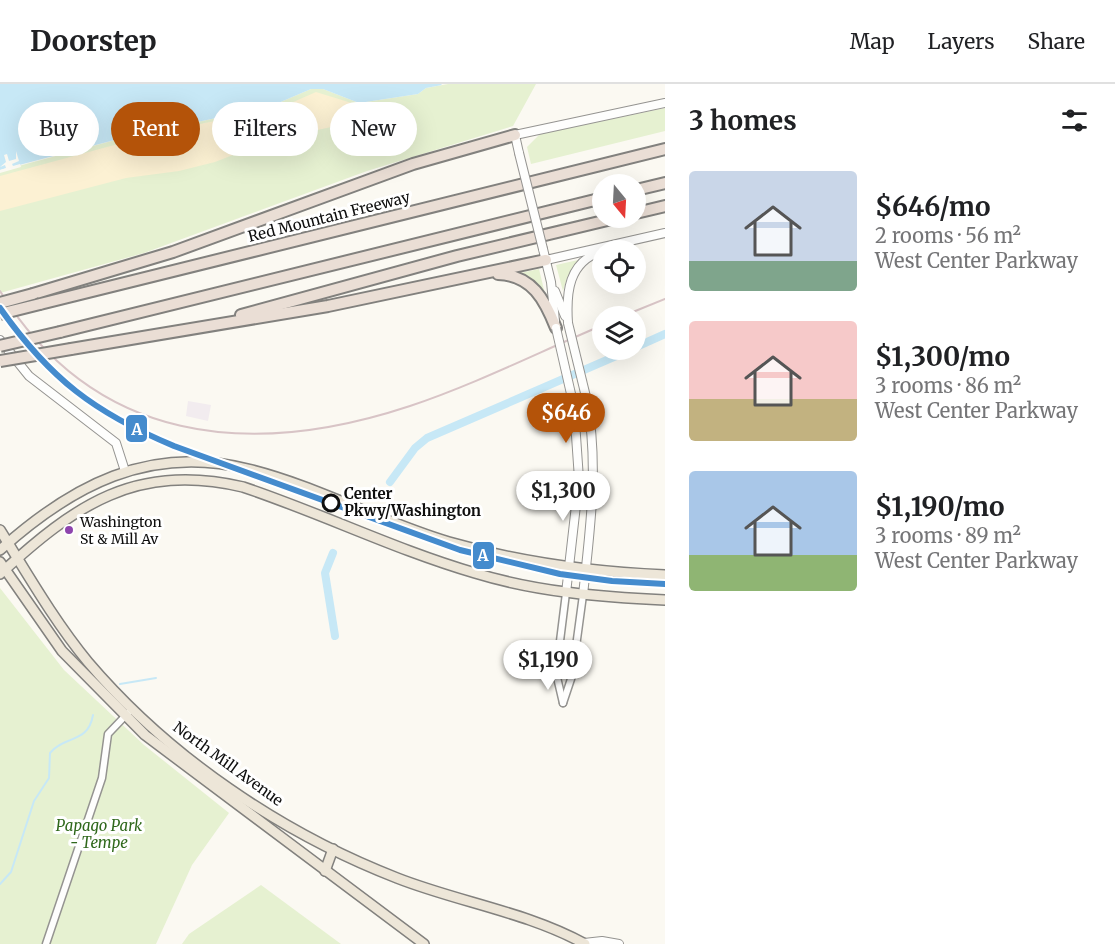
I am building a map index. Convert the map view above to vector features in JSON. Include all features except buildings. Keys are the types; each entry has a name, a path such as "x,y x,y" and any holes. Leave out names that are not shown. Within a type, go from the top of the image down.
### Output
{"highway":[{"path":"0,303 173,252 390,172 515,135"},
{"name":"Red Mountain Freeway","path":"0,314 664,150"},
{"path":"646,188 665,183"},
{"path":"0,346 592,201"},
{"path":"646,211 665,206"},
{"path":"168,332 592,224"},
{"path":"474,278 544,255"},
{"path":"0,361 328,306 500,274 524,280 543,299 556,328"}],"main road":[{"path":"0,550 66,498 125,471 149,465 175,463 235,466 281,479 448,542 502,555 586,569 665,574"},
{"path":"2,568 60,521 105,496 147,483 205,480 254,491 472,572 566,593 665,600"},
{"name":"North Mill Avenue","path":"0,530 16,558 87,660 132,708 178,749 264,812 333,849 396,878 544,925 584,944"},
{"name":"North Mill Avenue","path":"2,568 62,651 125,716 163,750 424,944"},
{"path":"325,871 333,849"}],"street":[{"path":"551,282 556,328 574,408 580,471 556,673 563,703 572,676 586,569 595,474 588,401 568,323 551,282 515,135 665,103"},
{"path":"640,240 665,233"},
{"path":"544,255 653,236"},
{"path":"568,323 567,296 571,279 585,260 592,257"},
{"path":"0,340 29,376 116,443 125,471"},
{"path":"46,944 102,778 108,734 132,708"},
{"path":"584,944 598,941 619,944"}],"shaded area":[{"path":"188,401 211,405 208,421 186,416"}],"green space":[{"path":"448,84 536,84 513,126 417,156 417,102 366,102 418,94 426,88"},
{"path":"311,89 323,89 356,102 330,102 330,156 416,156 367,171 144,253 0,293 0,171 56,156 99,156 99,144 111,141 111,156 200,156 200,121 212,119 212,156 318,156 318,102 281,102"},
{"path":"665,108 665,131 531,164 527,147 540,134"},
{"path":"578,260 567,278 563,291 556,265"},
{"path":"539,269 545,294 520,273"},
{"name":"Papago Park - Tempe","path":"0,588 64,670 144,745 229,813 192,865 156,944 0,944"},
{"path":"261,885 341,944 182,944 189,934"}],"sand":[{"path":"316,92 348,102 330,102 330,127 318,130 318,102 293,102"},
{"path":"212,121 212,156 230,156 179,171 126,178 0,211 0,176 74,156 99,156 99,149 111,146 111,156 200,156 200,124"}],"water":[{"path":"0,84 442,85 426,88 418,94 366,102 356,102 323,89 311,89 281,102 212,102 212,119 200,121 200,102 111,102 111,141 99,144 99,102 18,102 18,156 54,156 0,170"}],"pier":[{"path":"16,151 19,161 12,164 13,166 20,164 21,167 0,173 0,170 6,168 5,165 0,167 6,162 4,155 7,154 9,161 16,159"}],"waterway":[{"path":"646,343 665,334"},
{"path":"390,482 415,448 427,438 607,360"},
{"path":"333,553 325,573 335,636"},
{"path":"120,684 156,678"},
{"path":"0,884 11,872 34,801 49,778 50,753 56,747 86,731 93,715"}],"railway":[{"path":"0,291 38,342 82,381 129,409 181,426 235,433 292,432 350,423 410,406 483,378 592,330"},
{"path":"646,307 665,299"}],"transit line":[{"name":"A","path":"0,308 37,355 76,391 97,407 146,434 174,446 460,550 560,574 612,581 665,584"}],"place":[{"name":"Center Pkwy/Washington","path":"331,503"},
{"name":"Washington St & Mill Av","path":"69,530"}]}
